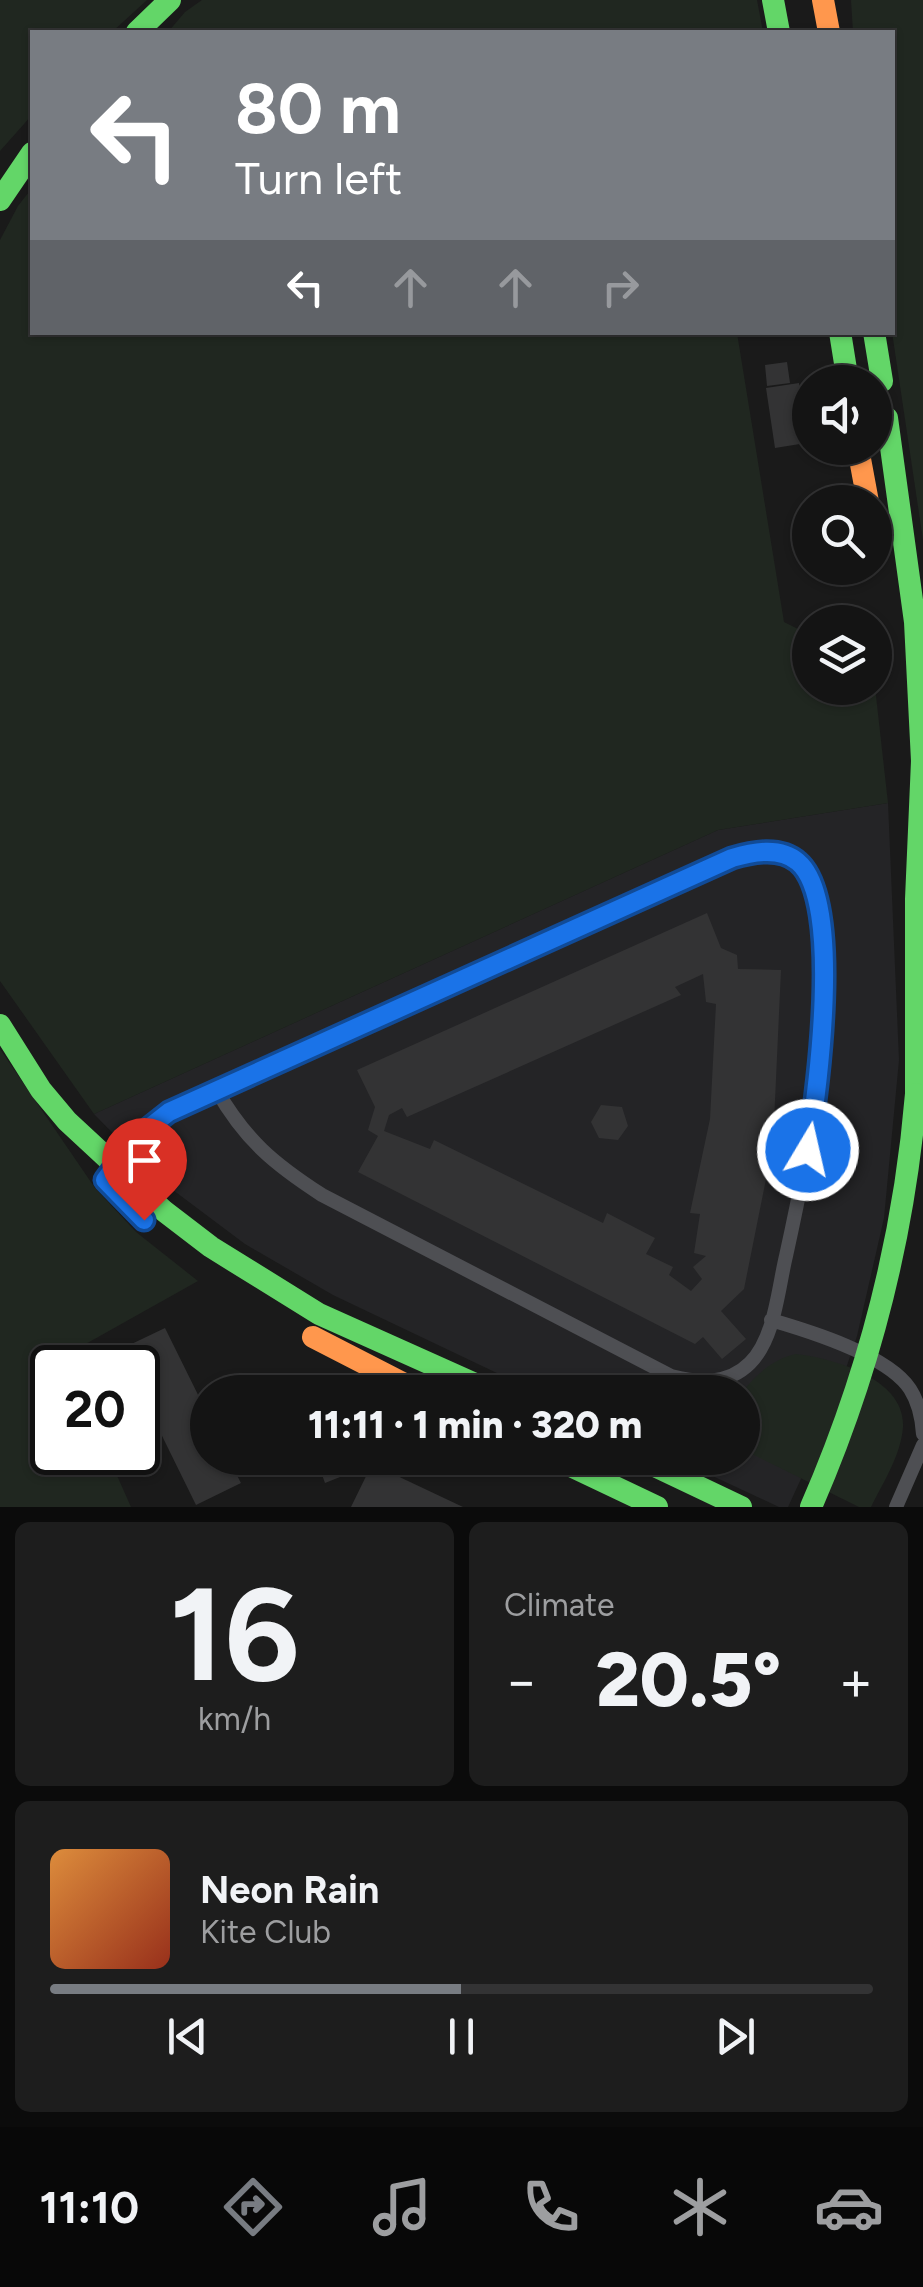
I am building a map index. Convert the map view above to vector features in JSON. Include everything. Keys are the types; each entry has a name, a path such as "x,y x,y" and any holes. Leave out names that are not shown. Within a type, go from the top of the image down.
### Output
{"main road":[{"path":"139,30 170,0"},
{"path":"773,0 778,30"},
{"path":"823,0 829,30"},
{"path":"0,200 30,156"},
{"path":"840,335 845,365"},
{"path":"874,335 880,365"},
{"path":"812,1507 839,1446 882,1314 905,1202 916,1094 916,899 922,761 914,622 892,456"},
{"path":"897,725 916,899"},
{"path":"0,1025 41,1090 144,1220 213,1275"},
{"path":"110,1174 288,1297 354,1332 454,1375"},
{"path":"291,1324 388,1375"},
{"path":"590,1475 657,1507"},
{"path":"674,1475 741,1507"}],"lane":[{"path":"110,1174 136,1138 155,1121 216,1090 732,858 768,852 792,858 810,880 819,918 824,972 821,1067 808,1150 771,1320 756,1355 737,1374 710,1381 672,1376 322,1195 253,1144 216,1090"},
{"path":"771,1320 825,1336 896,1372 911,1390 922,1416 923,1434"},
{"path":"896,1507 923,1444"}],"shaded area":[{"path":"0,0 147,0 114,30 30,30 30,117 0,151"},
{"path":"202,0 757,0 763,30 170,30"},
{"path":"851,0 923,0 923,540 892,335 895,30 853,30"},
{"path":"30,191 30,335 737,335 784,622 792,626 792,705 877,705 888,803 718,830 94,1114 0,981 0,240"},
{"path":"888,803 899,1060 884,1218 857,1336 829,1418 788,1507 779,1507 710,1475 760,1475 760,1375 501,1375 333,1295 245,1244 157,1178 94,1114 718,830"},
{"path":"0,1049 95,1188 136,1232 198,1281 84,1345 30,1345 30,1475 117,1475 131,1507 0,1507"},
{"path":"796,1354 829,1360 864,1374 893,1396 901,1410 903,1427 899,1448 871,1507 859,1507 760,1458 758,1375"}],"building":[{"path":"787,362 790,383 767,386 765,365"},
{"path":"792,384 792,445 775,448 766,388"},
{"path":"707,913 721,948 737,955 738,969 781,970 773,1144 744,1289 721,1311 746,1339 722,1359 703,1337 695,1344 358,1172 378,1136 368,1130 375,1107 357,1070","holes":["703,974 706,1002 716,1004 710,1119 690,1213 700,1214 694,1253 706,1256 693,1267 702,1279 691,1291 669,1275 673,1267 646,1254 655,1238 607,1213 603,1223 434,1140 430,1149 384,1131 389,1115 402,1108 407,1117 681,995 675,987"]},
{"path":"601,1105 622,1107 628,1126 618,1140 599,1138 591,1122"},
{"path":"165,1328 190,1379 190,1475 237,1475 241,1483 196,1505 160,1432 160,1345 129,1345"},
{"path":"322,1475 339,1475 340,1477 325,1483"},
{"path":"367,1475 395,1475 463,1507 351,1507"}],"traffic: fast":[{"path":"139,30 170,0"},
{"path":"773,0 779,30"},
{"path":"0,200 30,156"},
{"path":"840,335 845,365"},
{"path":"874,335 879,365"},
{"path":"892,454 915,622 922,761 916,899 916,1094"},
{"path":"0,1025 41,1090 67,1121 164,1211 211,1247 319,1314 455,1375"},
{"path":"811,1507 850,1407 881,1305 903,1201 916,1094"},
{"path":"590,1475 657,1507"},
{"path":"674,1475 741,1507"}],"traffic: slow":[{"path":"823,0 829,30"},
{"path":"861,465 865,485"},
{"path":"313,1337 387,1375"}],"route":[{"path":"144,1220 105,1180 136,1138 169,1112 732,858 757,852 785,855 798,861 810,880 819,918 824,972 823,1031 808,1150"}]}
